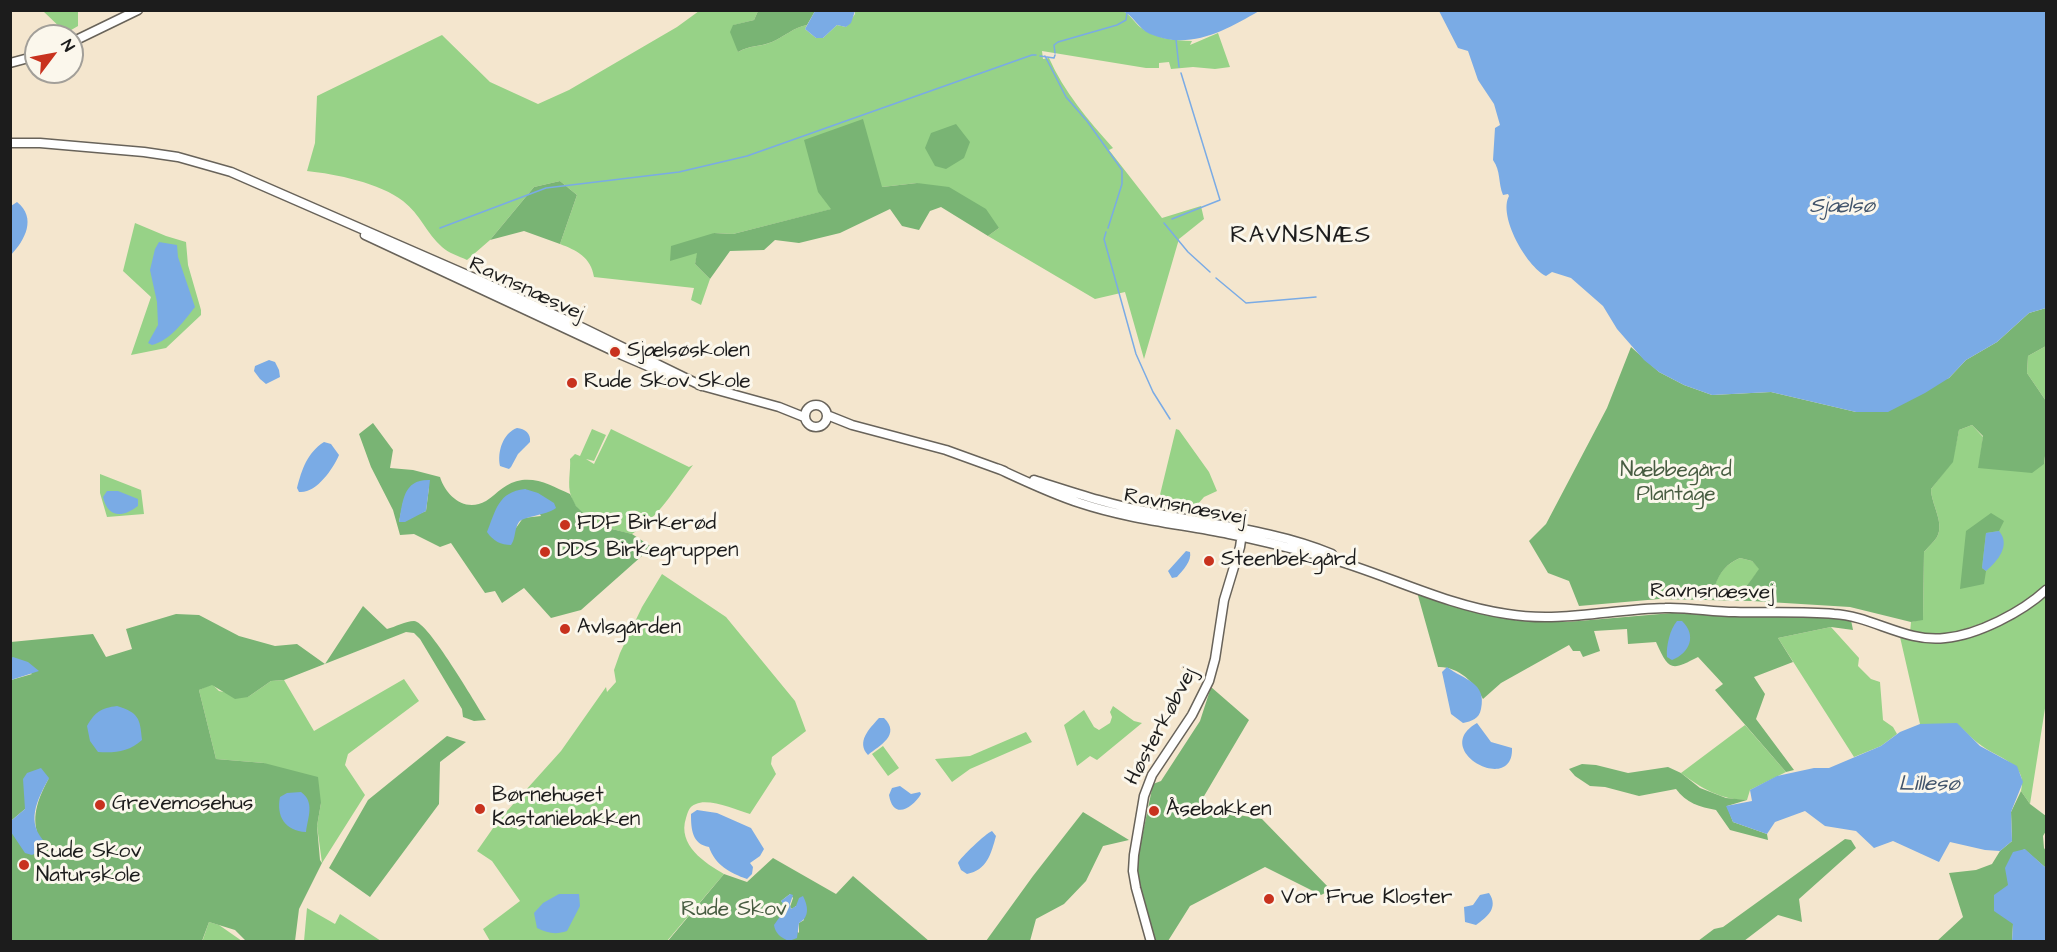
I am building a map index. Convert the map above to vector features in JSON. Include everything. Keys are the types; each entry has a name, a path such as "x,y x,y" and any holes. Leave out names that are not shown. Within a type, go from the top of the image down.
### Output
{"main road":[{"path":"84,36 138,10"},
{"name":"Ravnsnæsvej","path":"10,143 40,143 144,152 178,157 231,172 339,220 383,236 702,386 805,413"},
{"path":"810,405 820,405 825,409 826,419 820,426 813,427 807,424 805,413 810,405"},
{"name":"Ravnsnæsvej","path":"826,419 934,446 999,469 1125,507 1303,544 1481,610 1508,615 1577,617 1665,608 1834,614 1869,620 1911,636 1928,639 1956,636 2009,617 2025,609 2046,590"},
{"name":"Høsterkøbvej","path":"1151,942 1133,871 1144,796 1152,775 1192,715 1209,681 1215,659 1224,600 1242,533"}],"green space":[{"path":"43,11 78,11 78,24 57,24"},
{"path":"699,11 758,11 754,20 734,25 738,52 772,42 807,25 805,29 816,38 823,38 837,25 846,27 855,11 1122,11 1152,34 1192,41 1190,45 1218,33 1230,67 1171,69 1169,62 1159,63 1159,68 1146,68 1042,51 1043,59 1049,58 1069,94 1113,148 1109,150 1162,218 1201,206 1204,219 1179,239 1144,359 1125,292 1095,299 988,236 999,228 917,183 882,187 832,209 733,234 714,233 698,252 695,264 710,279 701,305 691,300 694,288 594,277 586,259 560,244 577,195 560,181 534,187 490,240 467,260 442,247 409,206 393,195 357,180 307,171 315,143 317,96 442,35 490,82 538,104 569,90 677,27"},
{"path":"758,11 815,11 807,25 772,42 738,52 730,32 733,25 754,20"},
{"path":"863,119 882,187 917,183 949,187 986,209 999,228 988,236 941,207 930,211 919,230 902,226 890,209 840,233 799,243 775,240 764,250 730,251 710,279 695,264 697,253 670,261 671,246 714,233 733,234 831,209 818,192 804,140"},
{"path":"956,124 970,142 964,158 946,169 935,166 925,148 931,133"},
{"path":"560,181 577,195 560,244 524,231 490,240 534,187"},
{"path":"135,223 186,242 188,265 201,315 166,348 131,355 151,297 123,271"},
{"name":"Næbbegård Plantage","path":"2046,308 2046,346 2028,356 2027,373 2046,401 2044,464 2032,473 1978,468 1983,436 1972,425 1959,430 1953,462 1931,489 1939,520 1939,532 1924,552 1923,620 1911,622 1850,607 1752,601 1659,599 1579,606 1569,581 1548,573 1529,541 1546,524 1607,408 1631,347 1659,372 1684,385 1712,395 1771,392 1856,412 1949,378 1966,360 1997,342 2029,313","holes":["1740,558 1752,561 1759,569 1744,588 1728,593 1720,592 1715,586 1719,576 1731,563"]},
{"path":"2046,346 2046,401 2027,373 2028,356"},
{"path":"373,423 393,450 390,468 413,470 440,477 452,496 464,504 471,505 486,501 516,481 541,482 570,494 576,506 587,517 604,527 632,534 652,547 581,610 551,618 524,588 502,603 495,591 485,593 451,543 440,547 414,534 400,535 393,510 371,467 359,434","holes":["429,487 426,511 399,522 403,503","525,489 541,516 523,518 516,528"]},
{"path":"1972,425 1983,437 1979,468 2044,464 2046,448 2046,584 2021,607 2008,615 1946,635 1910,633 1911,622 1923,619 1924,552 1939,532 1939,520 1931,489 1952,462 1959,430"},
{"path":"592,429 606,435 594,461 586,459 594,464 611,429 689,467 693,465 658,511 632,534 588,518 580,512 571,496 570,459 575,454 580,456"},
{"path":"1176,429 1209,472 1217,491 1204,497 1191,512 1157,507"},
{"path":"100,474 141,490 144,514 107,517 100,493"},
{"path":"1991,513 2004,521 1999,531 1986,533 1982,568 1986,571 1984,584 1960,589 1966,531"},
{"path":"1740,558 1752,561 1760,569 1748,585 1739,591 1720,592 1715,585 1719,576 1728,565"},
{"path":"662,574 726,617 795,701 806,731 772,757 771,764 776,774 750,814 708,802 696,804 688,811 684,828 689,845 701,859 724,874 667,941 490,941 483,929 520,901 492,861 477,851 498,821 561,751 606,687 607,692 616,682 614,670 620,653 642,607"},
{"path":"1417,592 1486,615 1520,621 1567,622 1672,613 1830,617 1851,620 1853,630 1831,627 1778,638 1793,662 1754,677 1765,694 1756,719 1794,770 1786,772 1715,690 1723,684 1698,657 1682,665 1672,666 1664,659 1656,642 1628,644 1627,629 1594,631 1600,651 1583,657 1580,651 1573,651 1569,645 1501,683 1483,699 1465,676 1452,669 1438,667"},
{"path":"2046,593 2046,702 2030,804 2021,791 2022,782 2016,768 1979,744 1957,724 1920,724 1900,637 1925,642 1945,641 2025,612"},
{"path":"363,606 387,629 414,621 430,634 486,720 474,721 463,717 462,709 420,639 414,633 406,632 325,664"},
{"path":"176,614 199,615 239,636 275,646 297,644 325,664 284,680 271,681 248,697 235,699 212,685 199,690 216,759 264,763 318,777 321,803 317,826 322,863 299,909 295,941 246,941 235,930 209,922 202,941 11,941 11,680 32,674 11,658 11,642 93,634 106,657 132,649 126,629","holes":["49,778 39,799 36,813 38,835 12,820 25,809"]},
{"path":"1831,627 1859,658 1858,666 1871,679 1880,682 1883,720 1893,727 1897,734 1881,746 1854,757 1778,638"},
{"path":"404,679 419,701 348,754 345,765 365,795 322,863 317,826 321,803 264,763 216,759 199,690 212,684 219,691 248,697 271,681 284,680 314,731"},
{"path":"1211,687 1249,720 1197,808 1262,819 1331,890 1321,895 1265,867 1190,906 1168,941 1155,941 1135,871 1153,784 1161,781 1200,721"},
{"path":"1113,706 1134,721 1142,723 1097,760 1090,756 1077,766 1064,725 1084,710 1094,727 1099,730 1110,723 1112,717 1110,712"},
{"path":"1745,725 1786,772 1750,790 1747,800 1729,798 1712,792 1681,773"},
{"path":"1026,732 1032,742 970,769 952,782 935,759 970,756"},
{"path":"447,736 466,742 440,762 439,804 370,897 329,868 368,800"},
{"path":"883,746 899,768 888,776 872,754"},
{"path":"1582,764 1628,773 1668,767 1681,773 1700,788 1726,798 1747,800 1727,806 1733,822 1767,834 1768,840 1730,830 1716,810 1694,804 1676,789 1639,796 1605,787 1590,786 1569,769"},
{"path":"2021,791 2030,804 2046,816 2046,831 2043,836 2046,868 2024,849 2008,885 2013,924 2012,941 1936,942 1963,917 1949,873 1976,870 1992,864 2000,851 2012,841 2011,812"},
{"path":"1083,812 1129,840 1103,846 1086,881 1064,904 1036,919 1030,941 986,941 1033,876"},
{"path":"1845,839 1851,840 1856,848 1799,899 1802,922 1778,915 1744,941 1698,941 1714,929 1723,927"},
{"name":"Rude Skov","path":"773,858 836,894 853,876 929,941 667,942 724,874 747,882","holes":["790,894 793,898 790,907 792,909 796,906 804,920 799,923 799,933 780,915 786,907 781,901"]},
{"path":"307,908 335,924 340,914 381,941 304,941"},
{"path":"209,922 219,925 242,941 202,942"}],"water":[{"path":"1259,10 1221,31 1193,39 1179,40 1165,39 1150,34 1122,11"},
{"path":"815,11 855,11 851,23 846,27 837,25 823,38 816,38 805,29"},
{"name":"Sjælsø","path":"1439,11 2046,11 2046,308 2029,313 1997,342 1966,360 1949,378 1888,412 1856,412 1771,392 1712,395 1684,385 1659,372 1644,360 1617,329 1603,306 1571,278 1552,272 1546,276 1538,271 1523,252 1507,216 1509,196 1508,194 1503,195 1493,160 1495,128 1500,125 1494,104 1478,80 1468,51 1458,48"},
{"path":"17,202 23,208 28,222 21,243 11,255 11,206"},
{"path":"159,242 177,245 178,257 195,307 171,335 152,345 148,343 158,325 157,302 150,270"},
{"path":"269,360 275,362 280,377 266,384 254,371 255,366"},
{"path":"517,428 527,432 530,442 518,454 509,469 500,466 500,449 508,434"},
{"path":"324,442 331,444 339,455 336,461 318,485 305,492 299,492 297,488 306,462 313,451"},
{"path":"430,480 426,511 405,522 399,522 403,499 409,487 414,483"},
{"path":"525,489 538,493 554,503 556,508 519,522 511,545 498,542 487,532 499,503 509,494"},
{"path":"107,491 118,491 138,499 138,506 126,513 116,514 105,504 103,497"},
{"path":"1999,531 2004,542 2002,552 1986,571 1982,568 1986,533"},
{"path":"1186,551 1190,552 1188,562 1177,577 1172,578 1168,571"},
{"path":"1677,621 1682,621 1687,626 1690,638 1683,653 1672,660 1667,657 1667,648 1670,633"},
{"path":"11,658 28,662 39,671 11,680"},
{"path":"1447,667 1473,683 1481,693 1480,712 1472,720 1463,723 1451,714 1442,672"},
{"path":"117,706 130,711 137,717 142,740 122,751 98,752 90,741 87,726 99,712"},
{"path":"879,718 884,718 889,724 890,735 868,755 863,745 865,736"},
{"path":"1477,723 1491,742 1512,748 1509,762 1501,768 1489,768 1477,764 1462,745 1465,734"},
{"name":"Lillesø","path":"1957,723 1980,746 2017,766 2023,782 2011,812 2012,841 2000,851 1950,842 1939,862 1893,841 1874,848 1856,831 1825,826 1805,811 1775,822 1767,834 1733,822 1726,806 1752,801 1750,790 1777,776 1814,768 1829,768 1881,746 1900,732 1920,724"},
{"path":"41,768 49,778 37,803 35,819 36,828 46,843 44,849 32,855 25,853 11,832 12,820 25,809 23,779 27,773"},
{"path":"900,786 911,794 920,792 921,794 913,804 903,810 894,807 889,795 892,788"},
{"path":"301,792 309,805 306,832 287,825 279,810 280,797 287,793"},
{"path":"697,810 717,813 751,828 764,849 760,856 750,863 753,867 752,874 747,879 724,868 715,859 709,847 699,843 696,839 692,830 691,814"},
{"path":"992,831 996,836 984,865 967,874 961,870 958,863 960,860"},
{"path":"2025,849 2046,868 2046,941 2012,941 2013,924 1994,911 1994,895 2008,885 2005,868 2013,852"},
{"path":"1489,893 1493,903 1488,915 1476,925 1465,922 1464,907 1473,905 1480,895"},
{"path":"559,894 579,894 580,906 567,931 552,933 537,928 534,913 543,903"},
{"path":"790,894 793,895 791,909 803,896 807,911 803,921 799,923 797,938 789,941 779,935 774,925 786,908 781,901"}],"waterway":[{"path":"1055,53 1054,45 1058,42 1117,25 1126,20 1127,12"},
{"path":"1176,40 1179,67"},
{"path":"440,228 546,188 679,172 747,156 1036,55"},
{"path":"1040,56 1054,58 1055,55"},
{"path":"1045,56 1066,97 1087,121 1122,170 1122,184 1108,228"},
{"path":"1172,219 1220,200 1181,73"},
{"path":"1164,223 1188,252 1210,272"},
{"path":"1106,232 1104,239 1136,354 1153,392 1170,419"},
{"path":"1216,278 1246,303 1316,297"}],"place":[{"name":"Sjælsøskolen","path":"615,352"},
{"name":"Rude Skov Skole","path":"572,383"},
{"name":"FDF Birkerød","path":"565,525"},
{"name":"DDS Birkegruppen","path":"545,552"},
{"name":"Steenbekgård","path":"1209,561"},
{"name":"Avlsgården","path":"565,629"},
{"name":"Grevemosehus","path":"100,805"},
{"name":"Børnehuset Kastaniebakken","path":"480,809"},
{"name":"Åsebakken","path":"1154,811"},
{"name":"Rude Skov Naturskole","path":"24,865"},
{"name":"Vor Frue Kloster","path":"1269,899"}],"district":[{"name":"RAVNSNÆS","path":"1301,237"}]}
